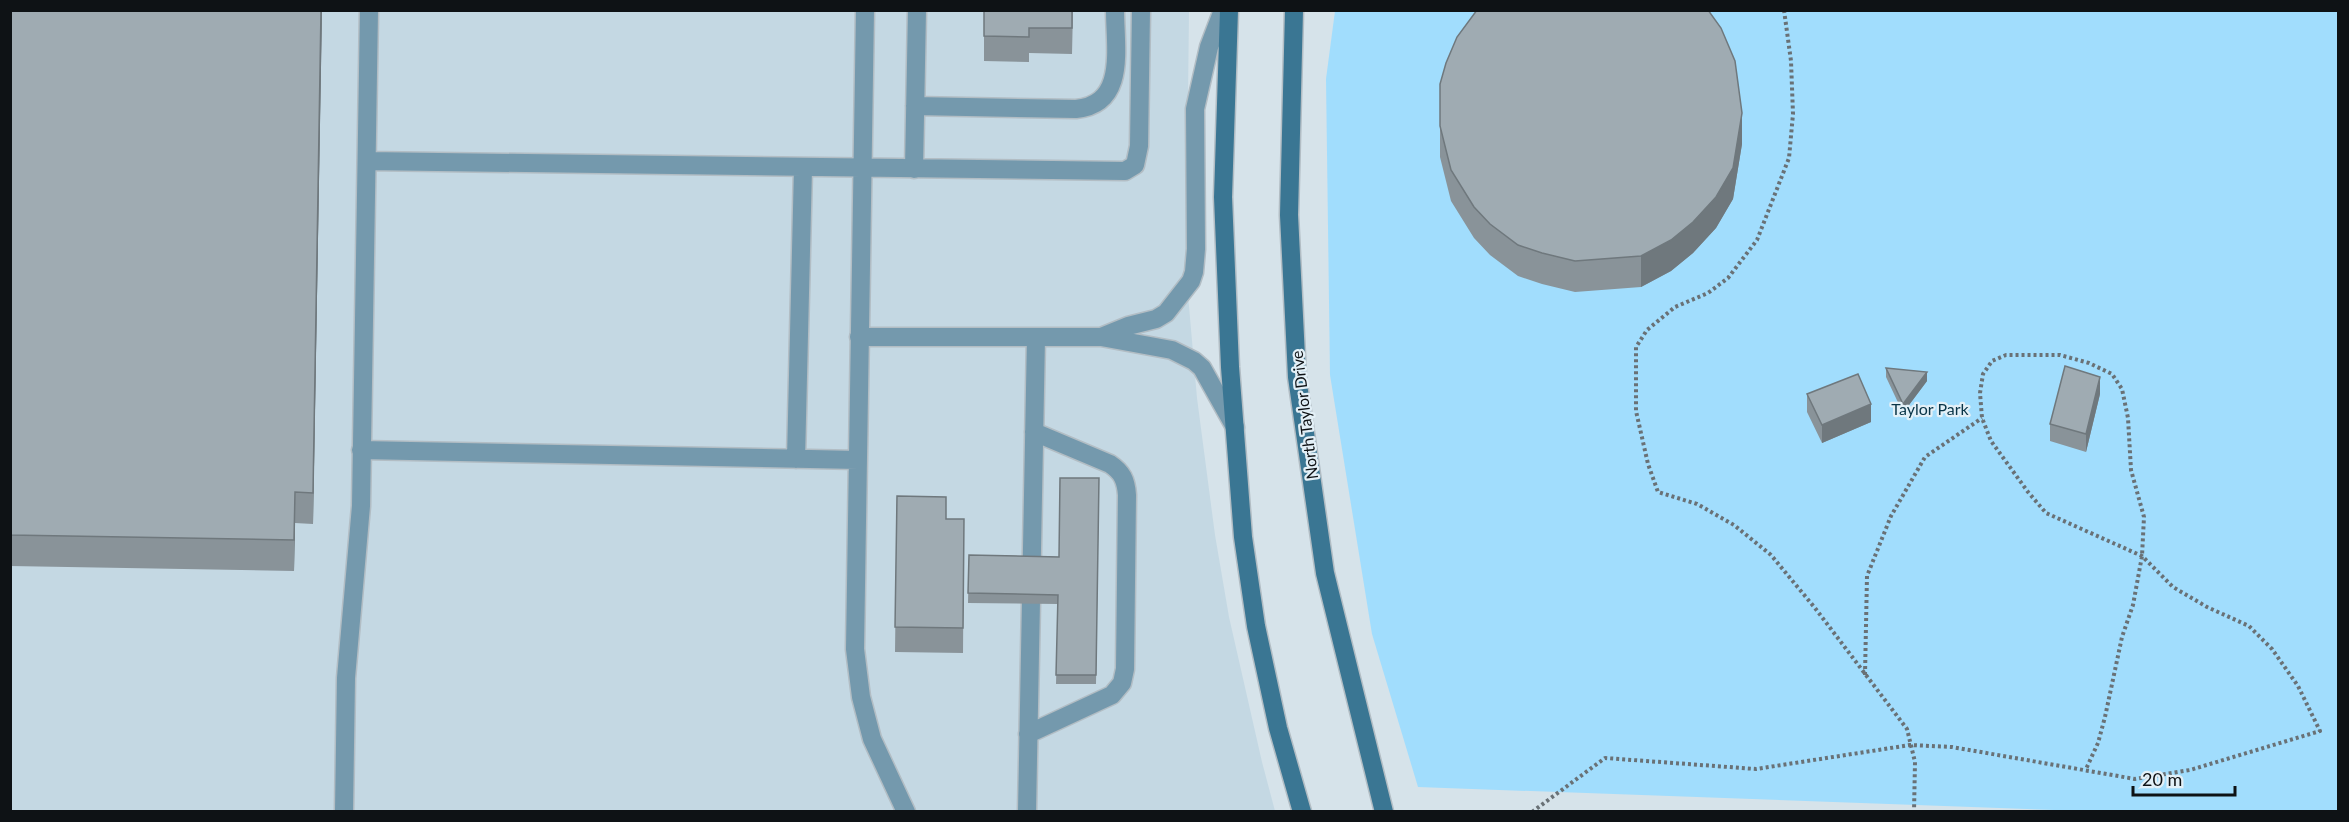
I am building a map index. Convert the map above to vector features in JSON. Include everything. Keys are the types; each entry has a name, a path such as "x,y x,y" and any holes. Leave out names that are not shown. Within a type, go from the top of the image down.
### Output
{"main road":[{"path":"1229,10 1223,197 1243,537 1256,626 1278,728 1302,812"},
{"name":"North Taylor Drive","path":"1294,10 1289,216 1297,377 1325,573 1384,812"}],"lane":[{"path":"344,812 346,678 358,552 362,450 369,10"},
{"path":"865,10 856,664 861,697 872,739 906,812"},
{"path":"914,169 916,10"},
{"path":"915,106 1076,109 1096,104 1106,97 1114,77 1115,10"},
{"path":"367,161 1120,172 1130,169 1137,158 1139,146 1141,10"},
{"path":"1101,337 1161,316 1181,296 1191,281 1196,249 1195,109 1209,47 1222,10"},
{"path":"796,459 803,168"},
{"path":"859,337 1101,337 1172,350 1194,361 1206,373 1235,428"},
{"path":"1026,812 1036,337"},
{"path":"1028,734 1112,695 1122,683 1125,669 1127,495 1125,480 1121,473 1110,464 1034,432"},
{"path":"362,450 858,460"}],"path":[{"path":"1784,10 1791,61 1793,114 1789,158 1757,240 1728,278 1708,293 1675,307 1647,330 1636,347 1636,411 1648,464 1658,492 1697,504 1734,525 1771,555 1815,608 1907,729 1915,762 1914,812"},
{"path":"1532,812 1605,758 1756,769 1910,745 1952,747 2086,768 2135,779 2190,770 2320,731 2298,686 2272,649 2249,626 2207,607 2173,587 2142,556 2046,513 2010,469 1991,441 1982,417 1980,393 1983,374 1992,361 2006,355 2060,356 2089,363 2112,374 2122,389 2128,418 2131,470 2144,517 2142,556 2133,605 2122,637 2103,726 2086,768"},
{"path":"1865,675 1867,576 1891,516 1925,457 1982,417"}],"shaded area":[{"path":"10,11 1189,11 1186,272 1197,398 1215,535 1229,617 1275,811 11,811"}],"green space":[{"name":"Taylor Park","path":"1335,11 2338,11 2338,811 2084,811 1418,787 1372,634 1330,375 1326,79"}],"building":[{"path":"10,10 321,10 313,493 295,492 294,540 10,535"},
{"path":"984,10 1072,10 1072,28 1029,28 1029,37 984,36"},
{"path":"1477,10 1708,10 1721,28 1735,61 1742,113 1733,168 1716,197 1693,222 1671,240 1641,256 1575,261 1518,245 1490,224 1474,207 1451,170 1440,126 1440,84 1446,63 1457,37"},
{"path":"2065,366 2100,377 2086,434 2050,424"},
{"path":"1886,368 1927,372 1903,404"},
{"path":"1858,374 1871,404 1822,425 1807,394"},
{"path":"1060,478 1099,478 1096,675 1056,675 1058,595 968,593 969,555 1059,557"},
{"path":"897,496 946,497 946,519 964,519 963,628 895,627"}]}
